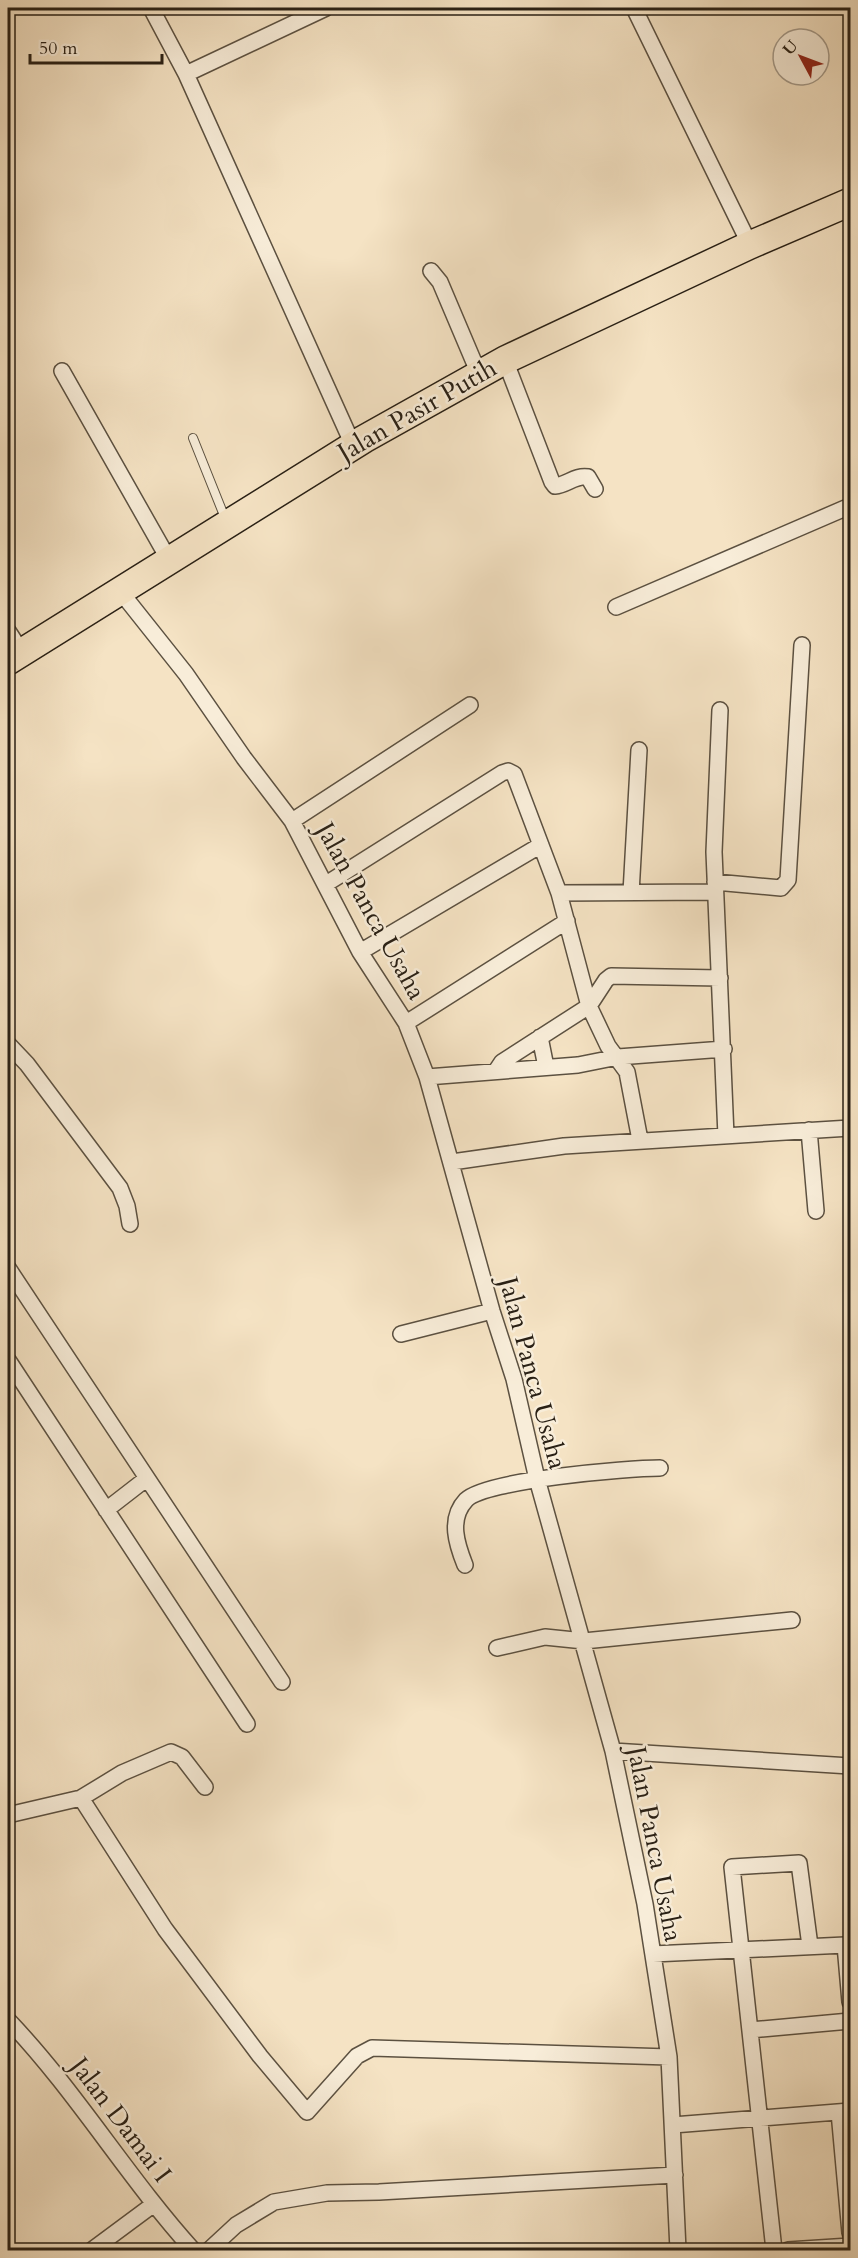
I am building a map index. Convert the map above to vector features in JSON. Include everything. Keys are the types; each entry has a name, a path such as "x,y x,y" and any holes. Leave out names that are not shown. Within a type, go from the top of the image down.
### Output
{"highway":[{"name":"Jalan Pasir Putih","path":"12,647 120,591 353,445 505,360 750,244 850,202"}],"street":[{"path":"151,8 186,74 353,445"},
{"path":"186,74 326,8"},
{"path":"634,8 750,244"},
{"path":"431,272 440,282 479,374"},
{"path":"505,360 552,482 555,486 562,486 580,476 588,477 595,489"},
{"path":"62,371 169,560"},
{"path":"616,607 850,506"},
{"name":"Jalan Panca Usaha","path":"120,591 186,674 244,758 292,820 360,951 406,1023 427,1077 492,1311 514,1379 537,1479 613,1751 653,1954 669,2057 678,2250"},
{"path":"559,893 631,893 715,887 780,888 789,880 802,645"},
{"path":"292,820 470,705"},
{"path":"720,710 715,887 724,1049 726,1136"},
{"path":"631,893 639,750"},
{"path":"326,884 508,771 514,774 520,783 559,893 589,1006 608,1046 627,1072 640,1140"},
{"path":"360,951 541,845"},
{"path":"406,1023 567,921"},
{"path":"496,1071 502,1062 589,1006 611,976 720,978"},
{"path":"540,1037 546,1067"},
{"path":"8,1044 27,1064 120,1188 127,1206 130,1224"},
{"path":"427,1077 578,1065 618,1057 724,1049"},
{"path":"452,1162 564,1146 850,1128"},
{"path":"809,1130 816,1210"},
{"path":"8,1268 282,1682"},
{"path":"401,1334 492,1311"},
{"path":"8,1360 247,1724"},
{"path":"465,1565 454,1539 457,1518 465,1501 476,1494 537,1479 627,1468 660,1468"},
{"path":"106,1510 146,1479"},
{"path":"496,1648 545,1637 584,1641 792,1620"},
{"path":"613,1751 850,1766"},
{"path":"8,1815 81,1798 122,1773 171,1752 182,1757 205,1786"},
{"path":"81,1798 165,1929 260,2056 307,2112 357,2056 372,2048 669,2057"},
{"path":"774,2250 732,1867 799,1863 810,1946"},
{"path":"653,1954 845,1945 850,2002"},
{"name":"Jalan Damai I","path":"8,2020 44,2057 87,2120 193,2250"},
{"path":"750,2030 850,2021"},
{"path":"673,2124 845,2111 850,2234"},
{"path":"209,2250 236,2225 274,2202 327,2193 675,2175"},
{"path":"92,2250 154,2204"},
{"path":"788,2250 850,2246"}],"lane":[{"path":"193,438 227,523"}]}
